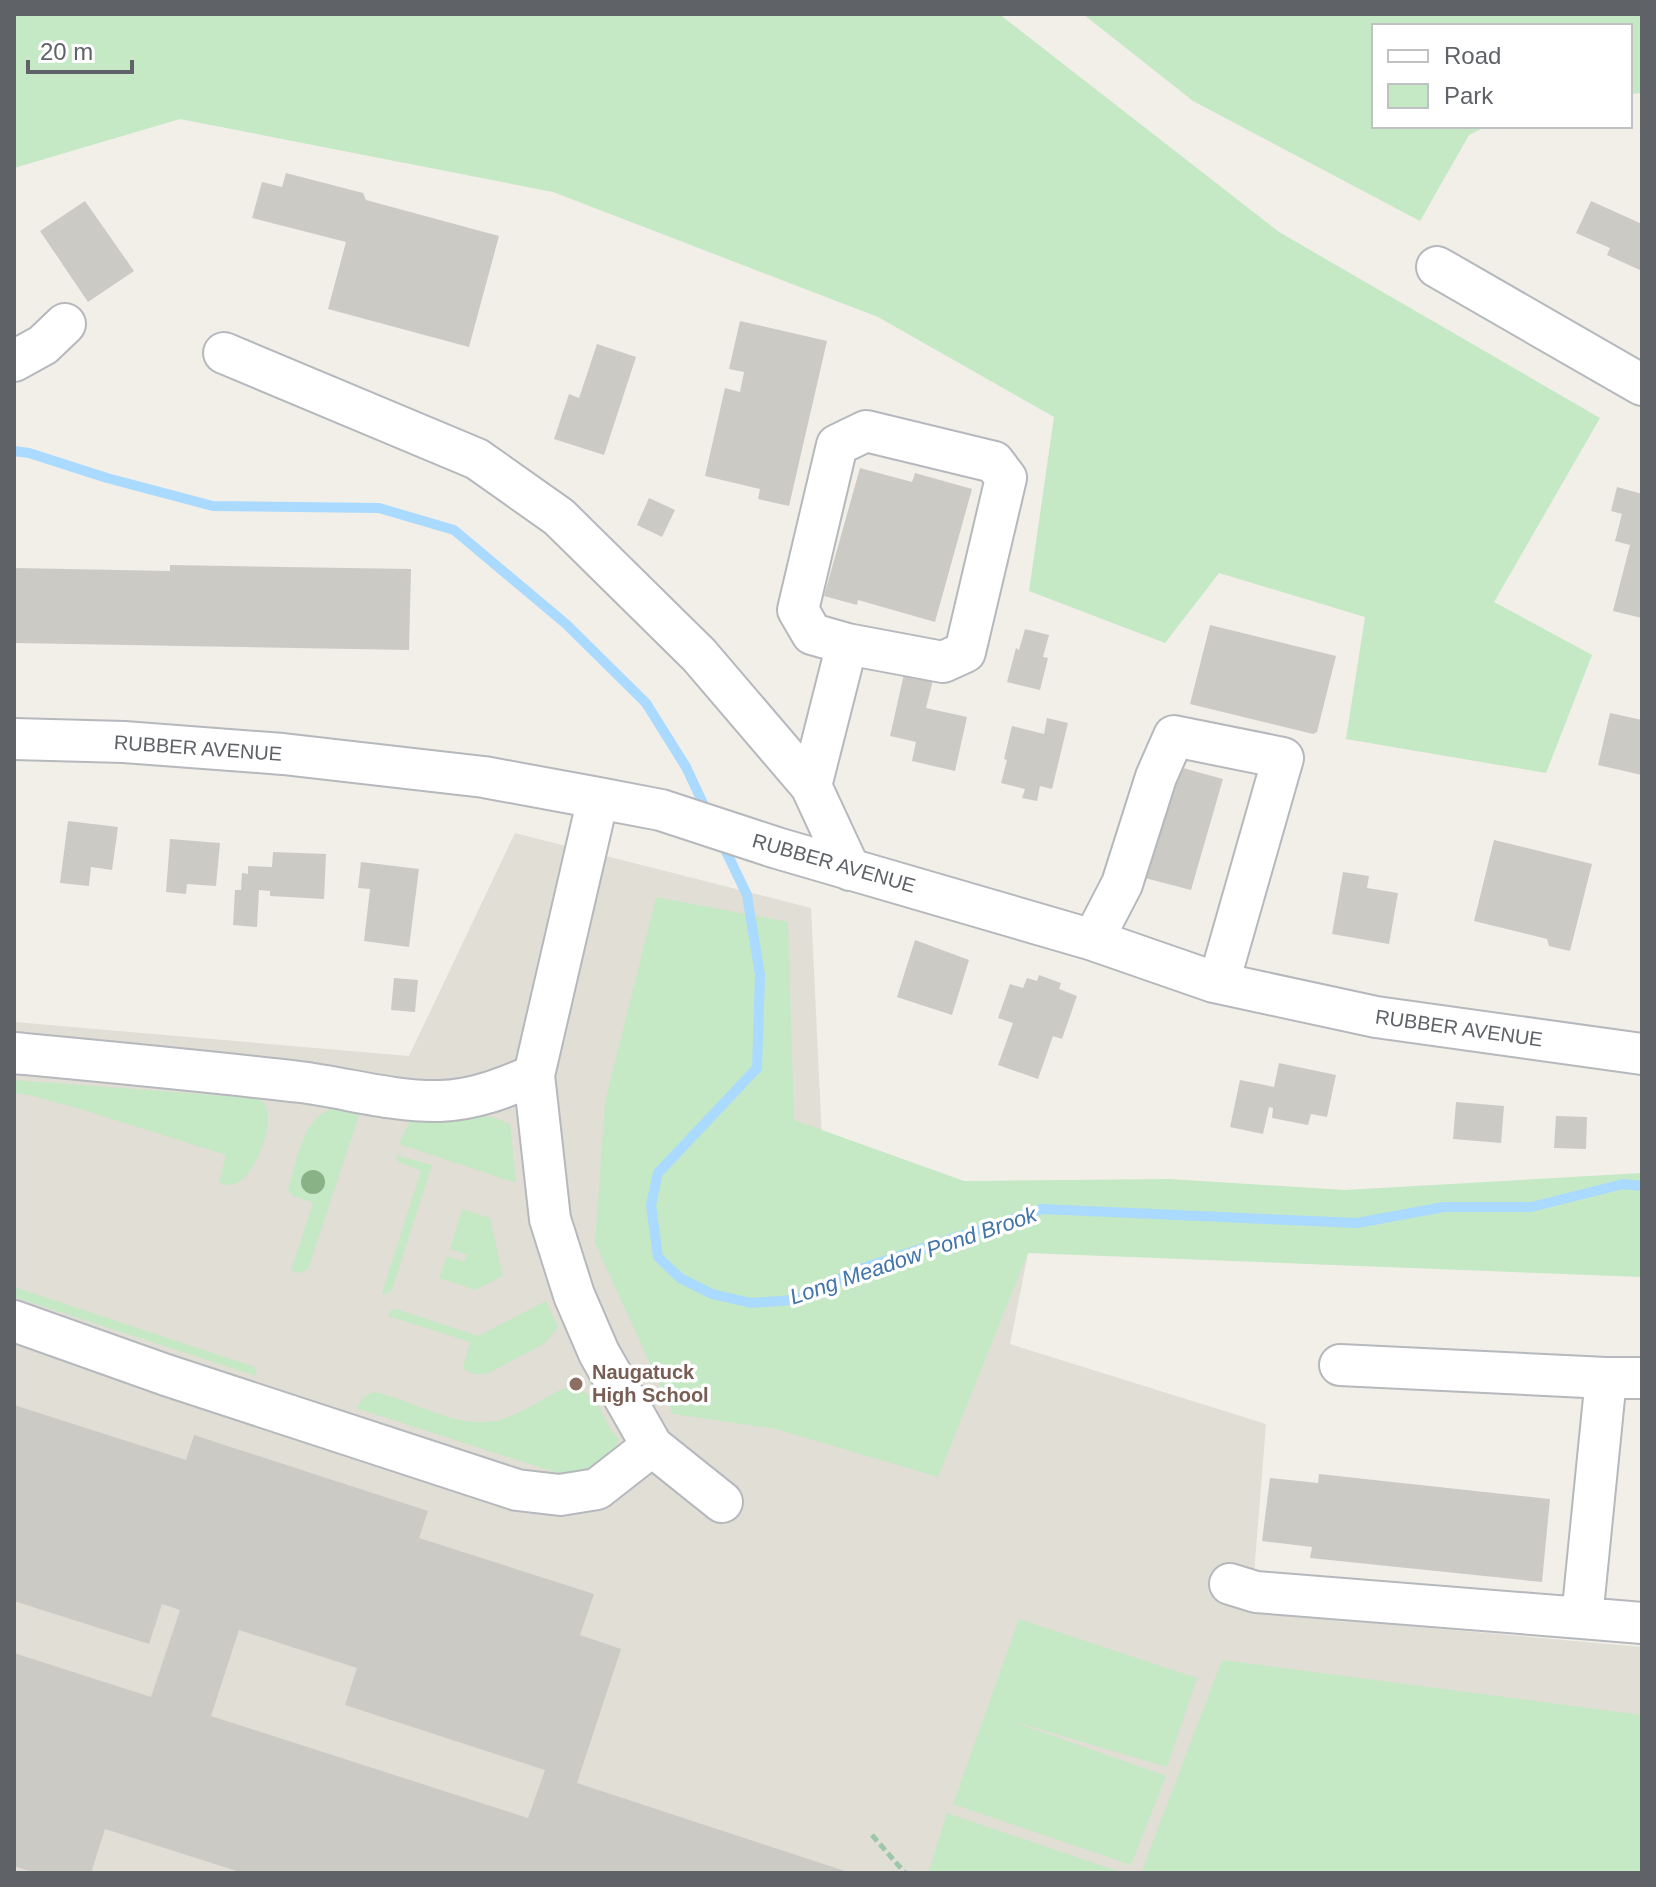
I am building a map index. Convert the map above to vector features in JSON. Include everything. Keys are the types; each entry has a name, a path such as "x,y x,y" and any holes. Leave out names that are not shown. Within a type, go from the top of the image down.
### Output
{"street":[{"path":"1437,267 1642,385"},
{"path":"14,361 43,345 65,324"},
{"path":"224,353 477,459 559,517 699,655 811,786 850,870"},
{"path":"866,431 994,462 1006,478 965,652 943,662 847,644 812,634 798,610 837,445 866,431"},
{"path":"811,786 847,644"},
{"path":"1093,940 1122,884 1156,777 1174,736 1283,758 1219,982"},
{"name":"RUBBER AVENUE","path":"14,739 124,742 283,754 484,777 661,810 850,870 1093,940 1219,982 1376,1017 1642,1054"},
{"path":"598,798 534,1075 550,1219 561,1260 599,1353 652,1446 722,1502"},
{"path":"14,1053 304,1083 363,1094 439,1101 495,1091 534,1075"},
{"path":"14,1321 166,1375 517,1490 560,1495 597,1489 652,1446"},
{"path":"1340,1365 1624,1378 1582,1618"},
{"path":"1230,1584 1256,1592 1642,1623"}],"path":[{"path":"872,1835 905,1873"}],"shaded area":[{"name":"Naugatuck High School","path":"515,833 811,908 827,1245 1028,1253 1010,1344 1266,1424 1251,1612 1642,1647 1642,1873 14,1873 14,1022 409,1056"}],"green space":[{"path":"14,14 999,14 1279,232 1600,418 1494,602 1592,655 1546,773 1346,739 1365,617 1219,573 1165,643 1029,591 1054,417 878,317 553,192 180,119 14,168"},
{"path":"1083,14 1642,14 1642,93 1632,94 1632,24 1372,24 1372,128 1483,128 1469,135 1420,221 1193,101"},
{"path":"656,897 788,922 794,1120 964,1181 1169,1179 1345,1190 1642,1173 1642,1277 1028,1253 938,1477 776,1429 673,1414 595,1243 605,1102"},
{"path":"14,1080 253,1098 266,1106 267,1130 249,1172 230,1185 219,1182 226,1155 77,1108 14,1093"},
{"path":"344,1106 360,1112 308,1269 301,1273 291,1271 313,1203 293,1196 288,1190 300,1147 319,1116 330,1109"},
{"path":"429,1114 492,1117 510,1124 516,1183 399,1144 409,1123"},
{"path":"396,1155 432,1165 392,1290 384,1295 382,1292 421,1171 398,1162"},
{"path":"462,1209 490,1218 503,1276 475,1290 439,1278 447,1256 464,1262 467,1255 450,1249"},
{"path":"14,1287 252,1366 256,1369 256,1376 14,1297"},
{"path":"546,1301 558,1327 545,1343 484,1374 472,1373 463,1367 470,1342 388,1316 391,1310 396,1309 478,1336"},
{"path":"562,1389 582,1391 596,1402 619,1439 599,1465 567,1476 356,1408 364,1397 373,1392 465,1421 494,1421"},
{"path":"1019,1619 1197,1678 1167,1767 1008,1720 1166,1776 1131,1865 953,1804"},
{"path":"1222,1660 1642,1715 1642,1873 1141,1873"},
{"path":"947,1813 1123,1873 928,1873"}],"building":[{"path":"286,173 363,193 366,200 499,236 469,347 328,309 346,242 252,218 262,182 282,187"},
{"path":"85,201 134,271 88,302 40,231"},
{"path":"1591,201 1642,224 1642,271 1607,255 1610,248 1576,233"},
{"path":"740,321 827,341 789,506 758,499 760,489 705,476 725,388 740,392 744,372 729,369"},
{"path":"597,344 636,357 604,455 554,439 569,394 579,398"},
{"path":"860,468 912,482 915,473 972,489 935,622 858,600 857,605 824,596"},
{"path":"1617,487 1642,494 1642,618 1613,611 1630,545 1615,541 1622,514 1611,511"},
{"path":"649,498 675,510 662,537 637,525"},
{"path":"170,565 411,569 409,650 14,643 14,568 170,571"},
{"path":"1210,625 1336,656 1317,732 1313,734 1190,704"},
{"path":"1025,629 1049,635 1043,657 1048,658 1040,690 1007,682 1016,648 1019,650"},
{"path":"904,674 933,680 926,708 967,717 955,771 912,761 916,742 890,736"},
{"path":"1610,713 1642,720 1642,775 1598,765"},
{"path":"1047,718 1068,723 1052,789 1040,786 1037,801 1022,798 1025,789 1001,783 1012,726 1044,734"},
{"path":"1172,765 1223,779 1191,890 1141,877"},
{"path":"68,821 118,827 112,870 91,867 89,886 60,883"},
{"path":"170,839 220,843 216,886 187,884 186,894 166,892"},
{"path":"1494,840 1592,864 1570,951 1549,946 1547,939 1474,921"},
{"path":"273,852 326,854 324,899 270,896 270,891 259,890 257,927 233,925 235,890 241,890 242,873 248,874 248,866 272,867"},
{"path":"361,862 419,869 409,947 364,941 370,889 358,888"},
{"path":"1343,872 1369,876 1367,888 1398,893 1389,944 1332,934"},
{"path":"915,940 969,960 952,1015 897,997"},
{"path":"1039,975 1061,983 1059,989 1077,996 1062,1039 1053,1036 1038,1079 998,1065 1013,1023 998,1018 1010,984 1023,988 1027,978 1037,981"},
{"path":"394,978 418,980 415,1012 391,1010"},
{"path":"1279,1063 1336,1075 1327,1117 1311,1114 1308,1125 1272,1118 1273,1108 1269,1107 1263,1134 1230,1127 1240,1080 1274,1087"},
{"path":"1456,1102 1504,1106 1501,1143 1453,1139"},
{"path":"1556,1116 1587,1117 1586,1149 1554,1148"},
{"path":"14,1405 186,1460 194,1435 428,1511 419,1538 594,1594 580,1635 621,1649 577,1783 851,1873 243,1873 105,1829 91,1873 36,1873 14,1866 14,1653 151,1697 180,1610 162,1604 149,1644 14,1601","holes":["239,1630 357,1668 345,1705 545,1770 528,1818 211,1716"]},
{"path":"1319,1474 1550,1499 1542,1582 1310,1558 1312,1547 1262,1541 1270,1478 1318,1483"}],"waterway":[{"name":"Long Meadow Pond Brook","path":"14,451 213,506 379,508 454,530 566,624 646,703 686,767 707,812"},
{"name":"Long Meadow Pond Brook","path":"721,841 747,895 760,975 757,1068 658,1173 651,1205 658,1257 680,1278 712,1294 751,1303 794,1300 863,1268 1042,1209 1357,1223 1444,1207 1531,1207 1623,1184 1642,1186"}],"place":[{"name":"Naugatuck High School","path":"576,1384"}]}
